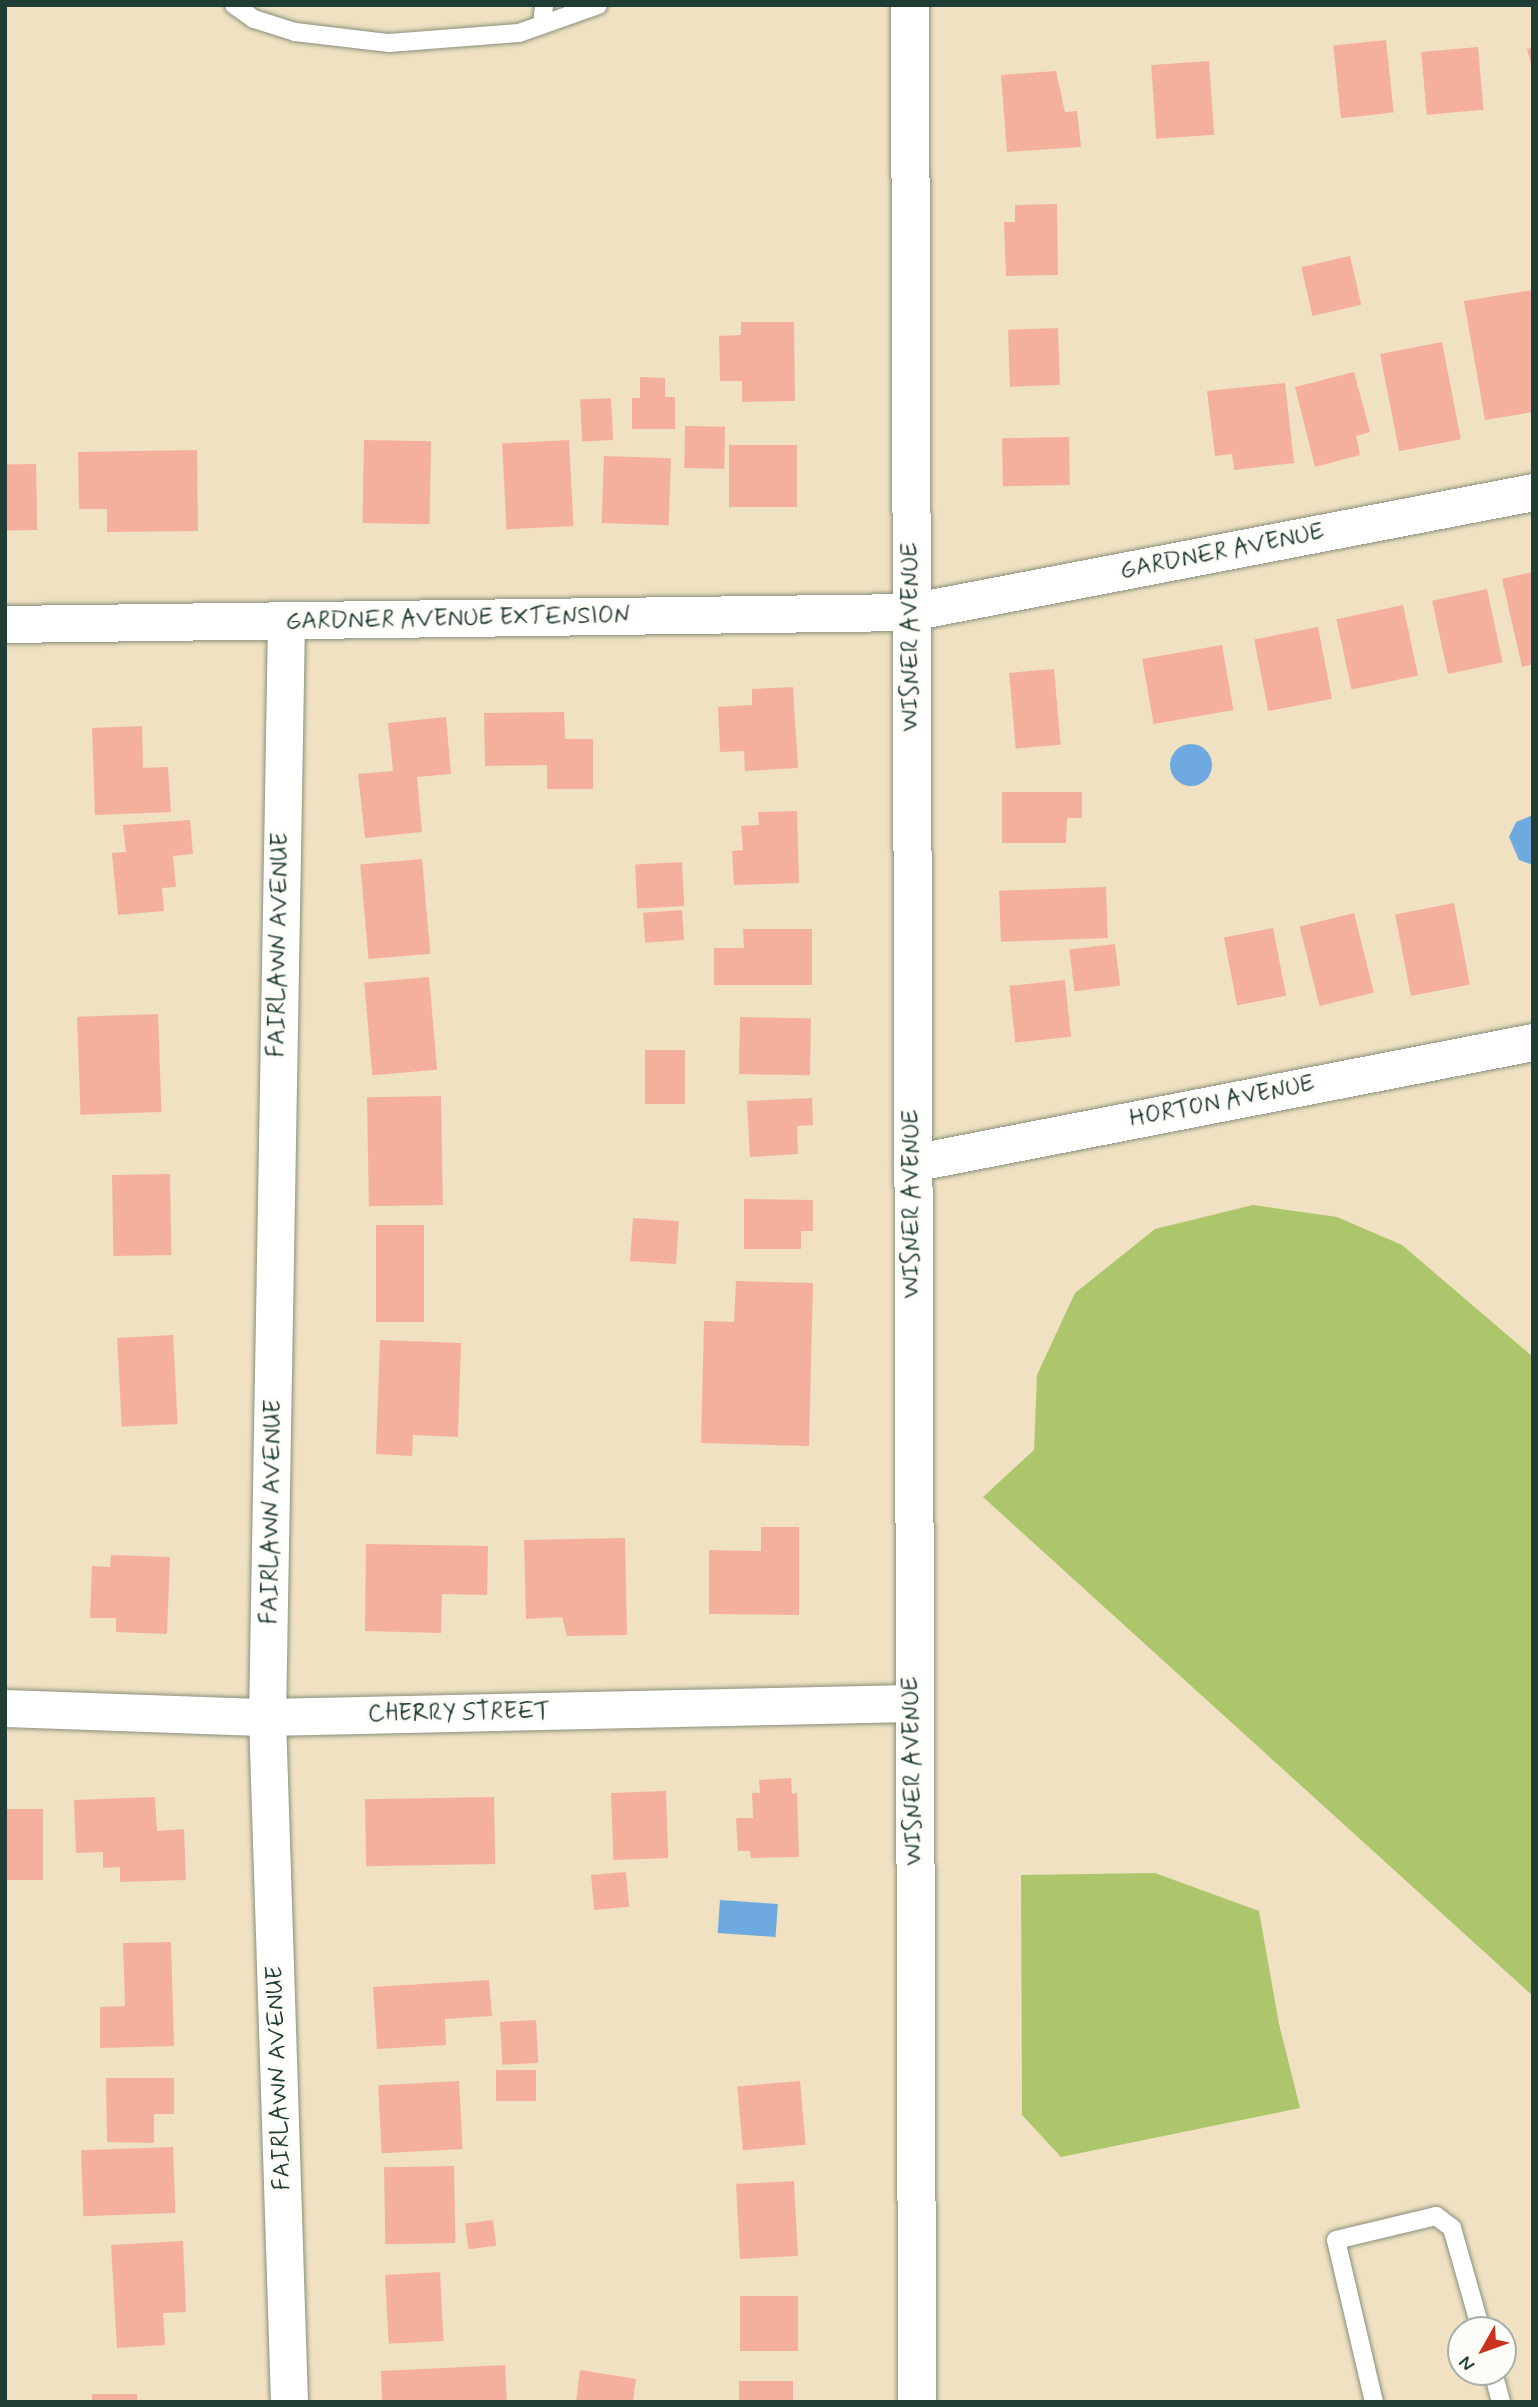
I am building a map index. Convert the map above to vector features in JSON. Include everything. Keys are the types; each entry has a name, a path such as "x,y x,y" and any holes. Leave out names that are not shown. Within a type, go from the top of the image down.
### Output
{"street":[{"name":"WISNER AVENUE","path":"910,5 912,1703 917,2402"},
{"name":"GARDNER AVENUE","path":"911,612 1533,492"},
{"name":"GARDNER AVENUE EXTENSION","path":"5,624 911,612"},
{"name":"FAIRLAWN AVENUE","path":"286,621 267,1717 289,2402"},
{"name":"HORTON AVENUE","path":"912,1163 1533,1042"},
{"name":"CHERRY STREET","path":"5,1708 267,1717 912,1703"}],"lane":[{"path":"234,5 254,19 295,32 389,43 519,33 598,5"},
{"path":"542,25 544,5"},
{"path":"1374,2402 1336,2240 1436,2216 1452,2228 1477,2316"}],"green space":[{"path":"1253,1205 1337,1217 1402,1245 1533,1357 1533,1996 983,1497 1034,1450 1037,1375 1075,1293 1155,1229"},
{"path":"1155,1873 1259,1911 1279,2024 1300,2108 1061,2157 1022,2115 1021,1875"}],"water":[{"path":"1191,744 1206,750 1212,765 1206,780 1191,786 1176,780 1170,765 1176,750"},
{"path":"1533,815 1533,865 1519,860 1509,837 1516,822"},
{"path":"720,1900 778,1904 776,1937 718,1933"}],"building":[{"path":"1386,40 1394,113 1341,118 1333,46"},
{"path":"1478,47 1483,110 1427,115 1421,52"},
{"path":"1533,48 1533,67 1532,67 1527,49"},
{"path":"1209,61 1214,135 1156,139 1151,65"},
{"path":"1056,71 1065,112 1077,111 1081,147 1007,152 1001,75"},
{"path":"1057,204 1058,275 1006,276 1004,222 1015,222 1015,205"},
{"path":"1350,256 1361,305 1313,316 1301,267"},
{"path":"1533,290 1533,412 1485,420 1464,301"},
{"path":"741,322 794,322 795,401 742,402 742,381 720,381 719,336 741,335"},
{"path":"1058,328 1060,385 1010,387 1008,330"},
{"path":"1442,342 1461,439 1399,451 1380,354"},
{"path":"1354,372 1370,432 1356,436 1360,455 1315,467 1295,387"},
{"path":"640,377 665,378 665,397 675,397 675,429 632,429 632,398 640,398"},
{"path":"1285,383 1294,463 1234,470 1232,454 1215,456 1207,391"},
{"path":"611,398 613,440 582,442 580,400"},
{"path":"685,426 725,427 724,469 684,468"},
{"path":"1069,437 1070,485 1003,486 1002,438"},
{"path":"364,440 431,441 430,524 363,523"},
{"path":"569,440 574,526 507,529 502,444"},
{"path":"729,445 797,445 797,507 729,507"},
{"path":"197,450 198,531 107,532 107,509 79,509 78,452"},
{"path":"604,456 671,458 669,525 602,523"},
{"path":"36,464 37,530 6,531 5,465"},
{"path":"1533,572 1533,664 1522,667 1502,579"},
{"path":"1487,589 1503,662 1448,674 1432,601"},
{"path":"1403,605 1418,675 1351,690 1336,619"},
{"path":"1318,627 1332,699 1268,711 1254,639"},
{"path":"1222,645 1233,710 1154,724 1142,659"},
{"path":"1054,669 1061,745 1016,749 1009,673"},
{"path":"793,687 798,768 745,771 744,751 720,752 718,707 752,705 752,689"},
{"path":"564,712 565,739 593,739 593,789 547,789 547,765 485,766 484,713"},
{"path":"446,717 451,774 417,777 422,832 365,838 358,774 393,771 388,723"},
{"path":"142,726 143,768 168,767 171,812 95,815 92,728"},
{"path":"1002,792 1082,792 1082,818 1067,818 1066,843 1002,843"},
{"path":"797,811 799,883 734,885 732,851 743,850 741,826 759,825 758,812"},
{"path":"190,820 193,854 173,856 176,887 162,888 164,911 118,915 112,853 126,852 123,825"},
{"path":"422,859 430,954 369,959 360,864"},
{"path":"682,862 684,906 637,908 635,864"},
{"path":"1106,887 1108,938 1001,942 999,891"},
{"path":"1454,903 1470,984 1411,996 1395,914"},
{"path":"682,910 684,940 645,943 643,913"},
{"path":"1354,913 1374,993 1320,1006 1300,927"},
{"path":"1273,928 1286,996 1237,1005 1224,938"},
{"path":"743,929 812,929 812,985 714,985 714,948 744,948"},
{"path":"1115,944 1120,986 1074,991 1069,950"},
{"path":"429,977 437,1070 372,1075 364,983"},
{"path":"1065,980 1071,1037 1015,1043 1009,986"},
{"path":"158,1014 161,1112 80,1115 77,1017"},
{"path":"740,1017 811,1018 810,1075 739,1074"},
{"path":"645,1050 685,1050 685,1104 645,1104"},
{"path":"441,1096 443,1205 369,1206 367,1097"},
{"path":"812,1098 813,1125 797,1126 798,1154 750,1157 747,1101"},
{"path":"170,1174 171,1255 113,1256 112,1175"},
{"path":"744,1199 813,1200 813,1231 801,1231 801,1249 744,1249"},
{"path":"633,1218 679,1221 676,1264 630,1261"},
{"path":"376,1225 424,1225 424,1322 376,1322"},
{"path":"736,1281 813,1283 809,1446 701,1443 704,1321 734,1322"},
{"path":"173,1335 178,1424 122,1427 117,1338"},
{"path":"380,1340 461,1343 458,1437 413,1435 412,1456 376,1454"},
{"path":"761,1527 799,1527 799,1615 709,1614 709,1550 761,1551"},
{"path":"625,1538 627,1635 567,1636 562,1617 526,1619 524,1540"},
{"path":"366,1544 488,1546 487,1595 442,1594 441,1633 365,1631"},
{"path":"111,1555 170,1557 167,1634 116,1632 116,1618 90,1618 92,1566 110,1567"},
{"path":"791,1778 792,1794 797,1793 799,1857 751,1858 750,1851 738,1851 736,1818 753,1818 752,1793 760,1793 759,1780"},
{"path":"666,1791 668,1858 613,1860 611,1793"},
{"path":"155,1797 157,1831 184,1829 186,1880 120,1882 120,1867 103,1868 103,1852 76,1853 74,1800"},
{"path":"494,1797 495,1864 366,1866 365,1799"},
{"path":"5,1809 43,1809 43,1880 5,1880"},
{"path":"626,1872 629,1907 594,1910 591,1875"},
{"path":"171,1942 174,2046 100,2048 100,2007 125,2006 123,1943"},
{"path":"489,1980 492,2016 445,2019 446,2045 377,2049 373,1987"},
{"path":"536,2020 538,2063 502,2065 500,2022"},
{"path":"496,2070 536,2070 536,2101 496,2101"},
{"path":"106,2078 174,2078 174,2114 154,2114 154,2143 107,2142"},
{"path":"459,2081 463,2149 382,2153 378,2085"},
{"path":"800,2081 806,2145 743,2150 737,2086"},
{"path":"173,2147 175,2213 83,2216 81,2150"},
{"path":"454,2166 455,2243 385,2244 384,2167"},
{"path":"794,2181 798,2256 740,2259 736,2184"},
{"path":"493,2220 496,2246 468,2249 465,2223"},
{"path":"183,2241 186,2312 163,2313 165,2345 117,2348 111,2245"},
{"path":"440,2272 444,2341 389,2344 385,2275"},
{"path":"740,2296 798,2296 798,2351 740,2351"},
{"path":"505,2365 507,2402 382,2402 381,2371"},
{"path":"580,2370 636,2379 633,2402 576,2402"},
{"path":"739,2381 793,2381 793,2402 739,2402"},
{"path":"92,2394 137,2394 137,2402 92,2402"}]}
